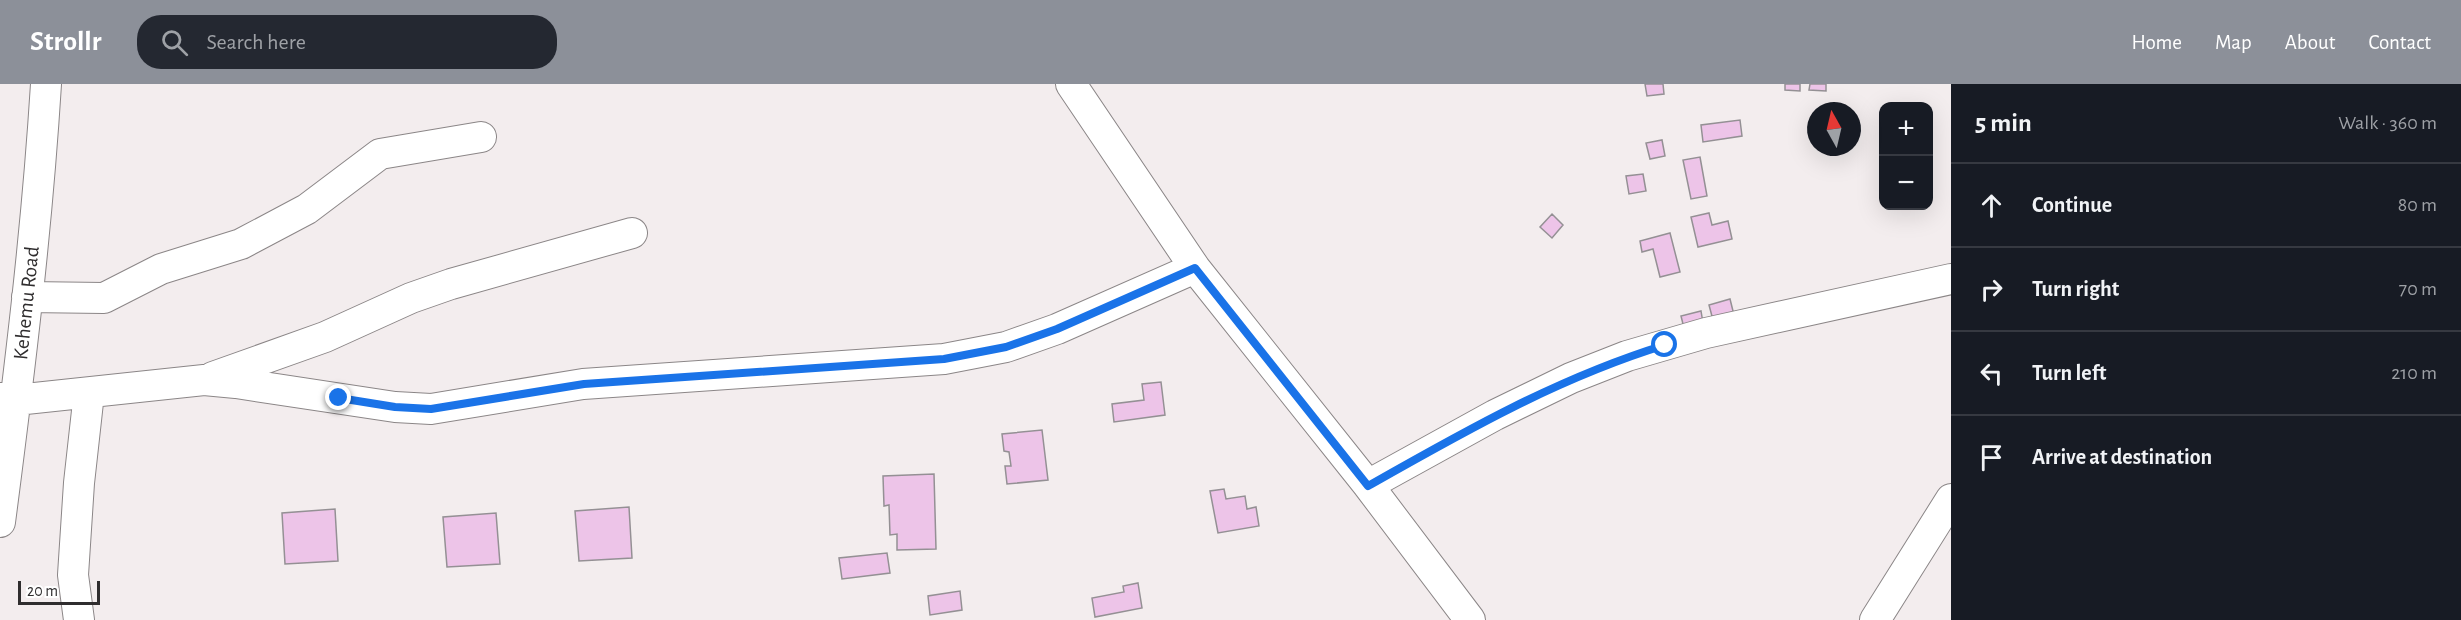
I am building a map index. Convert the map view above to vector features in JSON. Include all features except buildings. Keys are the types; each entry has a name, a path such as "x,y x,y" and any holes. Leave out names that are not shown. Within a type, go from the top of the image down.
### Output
{"street":[{"name":"Kehemu Road","path":"0,522 8,399 27,297 41,170 46,84"},
{"path":"1071,84 1195,268 1368,486 1470,620"},
{"path":"27,297 104,298 161,269 241,244 307,209 380,154 481,137"},
{"path":"204,380 325,337 411,298 451,284 632,233"},
{"path":"8,399 89,393 204,380 395,407 431,409 584,384 944,359 1006,347 1057,329 1195,268"},
{"path":"1368,486 1495,415 1571,378 1627,356 1706,333 1951,279"},
{"path":"79,620 73,575 89,393"},
{"path":"1875,620 1951,500"}],"route":[{"path":"339,398 395,407 431,409 584,384 944,359 1006,347 1057,329 1195,268 1368,486 1495,415 1571,378 1627,356 1665,345"}]}
